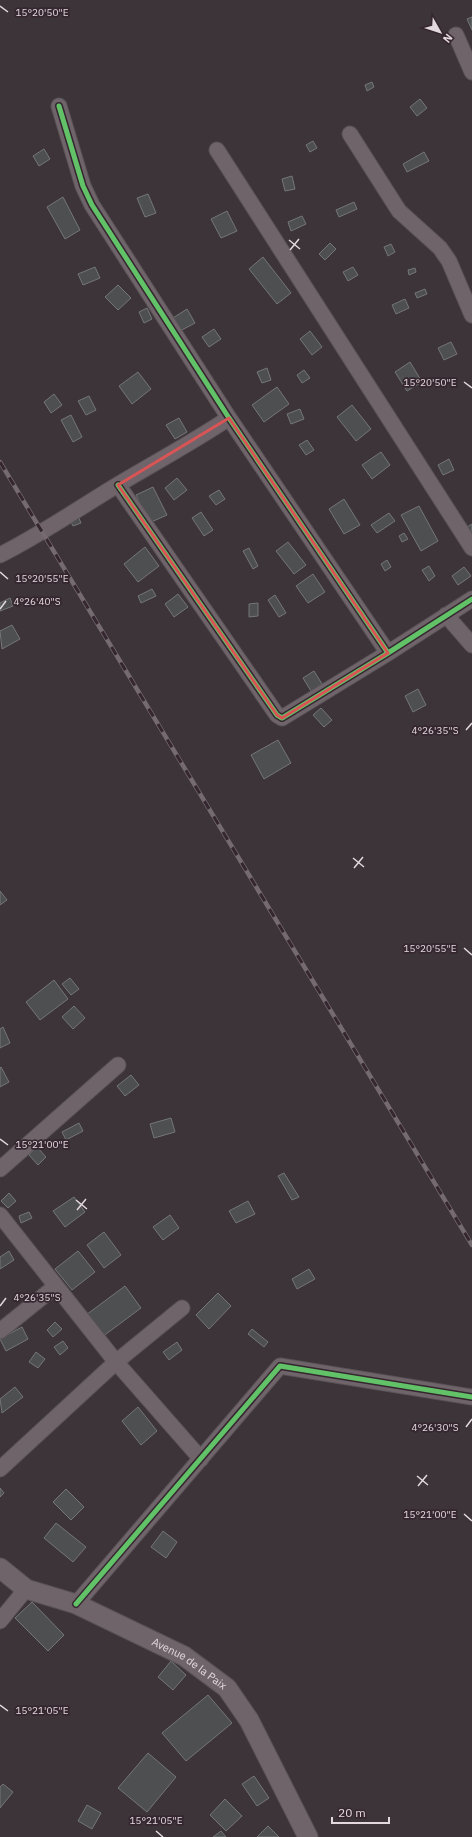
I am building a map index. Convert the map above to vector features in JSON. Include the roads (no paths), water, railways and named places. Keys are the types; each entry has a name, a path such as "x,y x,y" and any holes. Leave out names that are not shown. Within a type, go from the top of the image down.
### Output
{"street":[{"path":"456,35 472,72"},
{"path":"59,106 83,186 92,205 229,418 388,654"},
{"path":"350,134 399,211 440,248 449,261 472,315"},
{"path":"218,150 349,353 456,526 472,548"},
{"path":"0,555 42,533 229,418"},
{"path":"118,485 277,715 282,718 388,654 472,599"},
{"path":"446,615 472,645"},
{"path":"0,1169 118,1065"},
{"path":"0,1215 116,1362 201,1459"},
{"path":"0,1331 56,1286"},
{"path":"0,1470 116,1362 182,1308"},
{"path":"76,1604 119,1556 158,1507 280,1366 472,1397"},
{"name":"Avenue de la Paix","path":"0,1568 26,1589 76,1604 184,1656 228,1688 249,1720 308,1837"},
{"path":"0,1621 26,1589"}],"railway":[{"path":"0,462 472,1245"}]}
